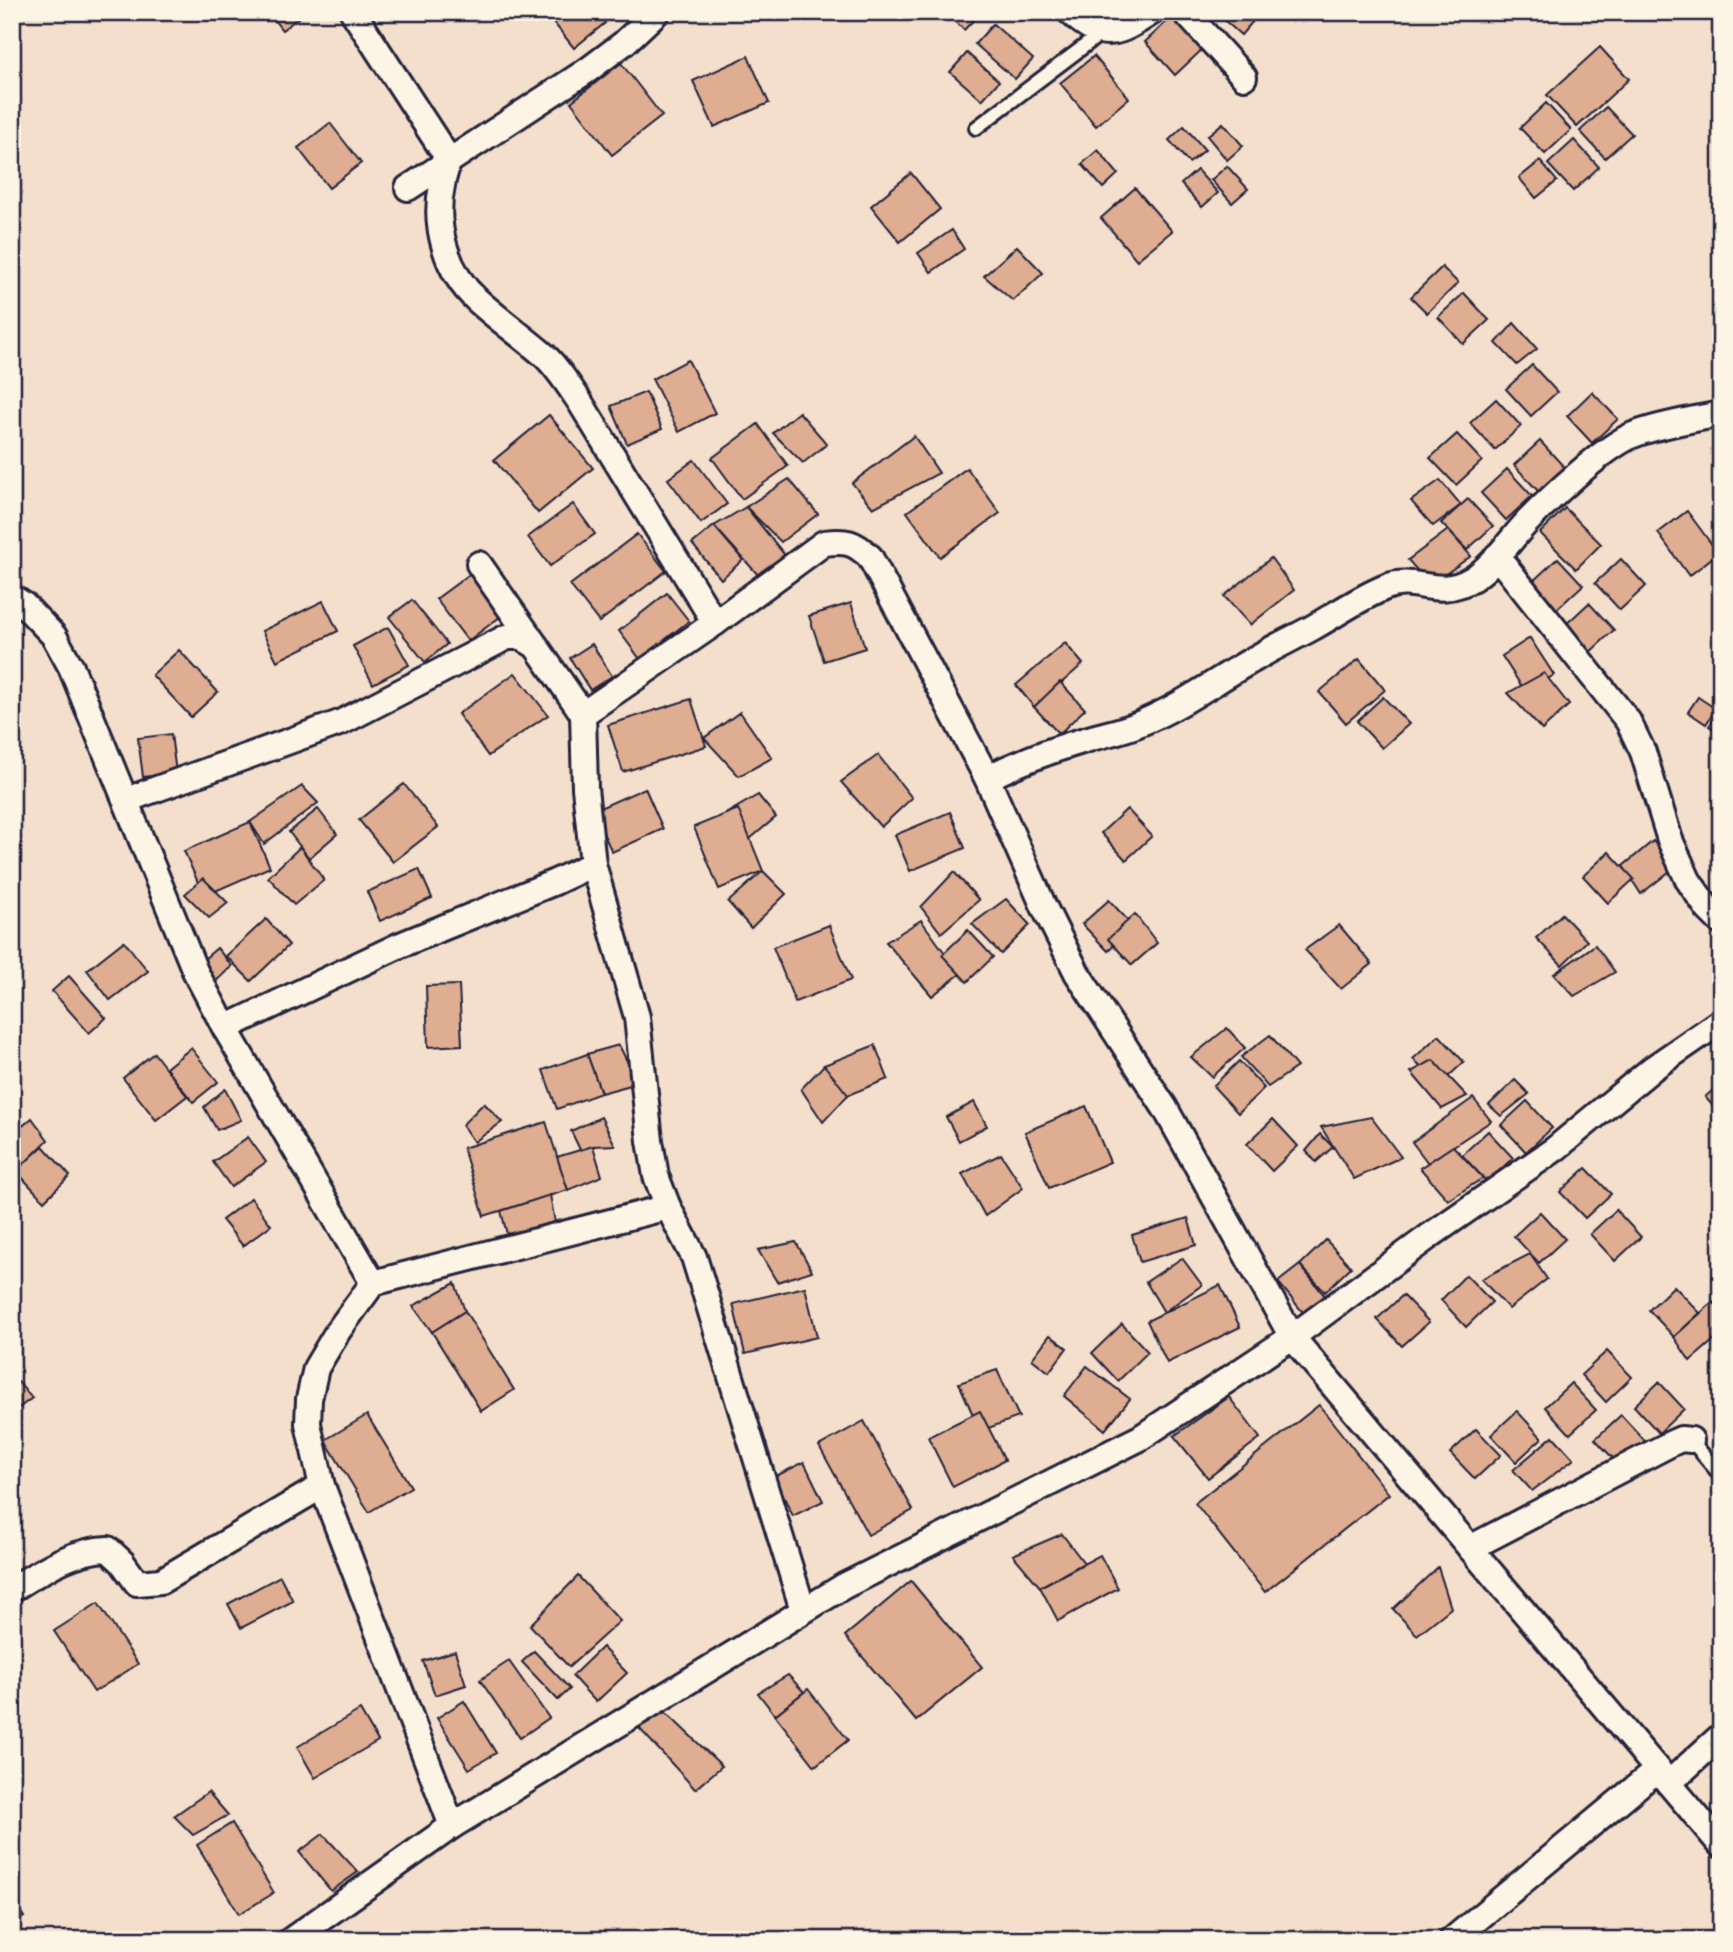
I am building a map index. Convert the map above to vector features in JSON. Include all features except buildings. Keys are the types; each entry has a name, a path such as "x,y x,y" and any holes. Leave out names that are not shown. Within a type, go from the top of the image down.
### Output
{"street":[{"path":"353,12 449,160 441,189 440,222 444,247 453,271 475,298 559,372 580,401 715,623"},
{"path":"408,188 588,70 624,43 657,12"},
{"path":"1070,12 1082,23 1104,32 1117,31 1134,24 1152,12"},
{"path":"1185,12 1244,77"},
{"path":"987,778 1033,757 1140,724 1173,708 1357,600 1388,586 1401,582 1437,589 1454,587 1474,578 1528,520 1605,452 1633,435 1721,414"},
{"path":"583,714 715,623 824,543 857,545 870,557 987,778 1044,907 1077,973 1165,1108 1292,1337 1721,1845"},
{"path":"1497,556 1628,721 1643,752 1670,840 1688,880 1708,909 1721,922"},
{"path":"480,564 583,714 585,788 593,864 637,1017 656,1176 701,1276 803,1610"},
{"path":"12,597 24,605 54,636 71,667 195,971 225,1028 373,1283"},
{"path":"127,800 342,722 507,637 522,637 536,646"},
{"path":"225,1028 398,946 593,864"},
{"path":"291,1940 452,1826 803,1610 844,1586 1140,1438 1292,1337 1431,1235 1555,1149 1653,1068 1721,1021"},
{"path":"452,1826 322,1486 308,1424 309,1399 316,1368 338,1331 373,1283 668,1207"},
{"path":"1470,1548 1672,1443 1681,1439 1691,1440"},
{"path":"12,1589 77,1553 92,1549 108,1549 122,1562 137,1583 161,1581 322,1486"},
{"path":"1452,1940 1664,1776 1721,1736"}],"lane":[{"path":"976,128 1104,32"},
{"path":"1691,1440 1721,1476"}]}
